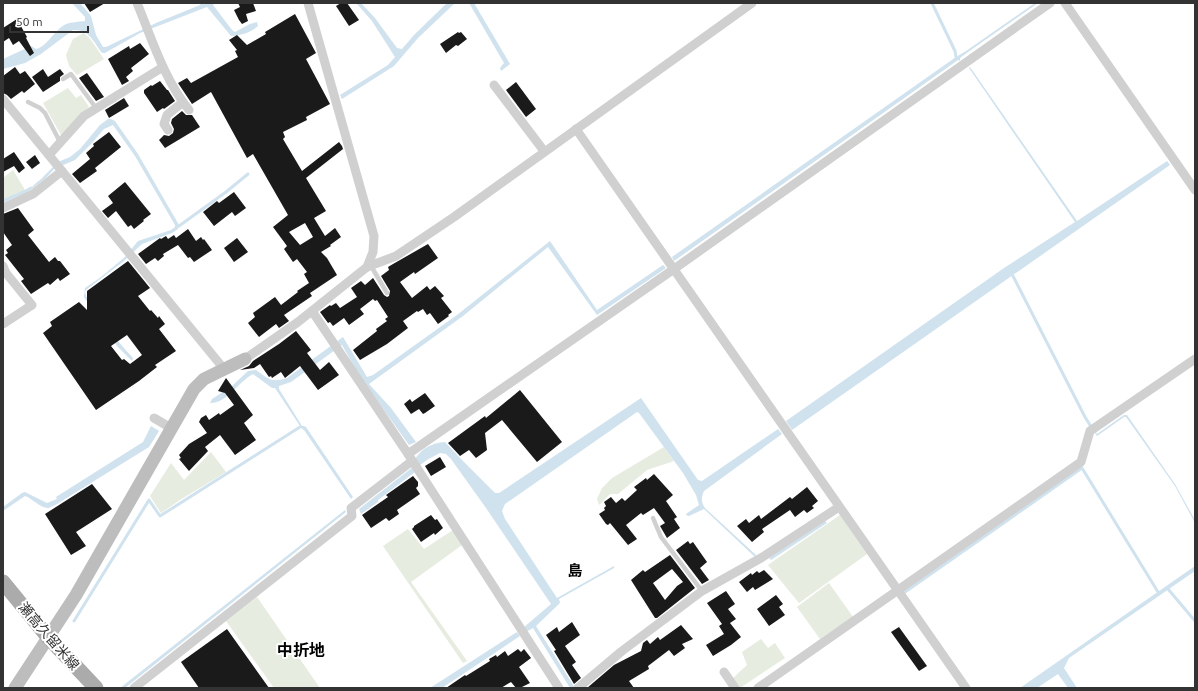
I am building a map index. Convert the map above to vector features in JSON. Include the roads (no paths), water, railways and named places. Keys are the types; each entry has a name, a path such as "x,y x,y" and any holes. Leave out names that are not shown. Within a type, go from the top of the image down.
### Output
{"main road":[{"name":"瀬高久留米線","path":"3,582 48,637 96,688"}],"street":[{"path":"137,3 163,67 189,110"},
{"path":"308,3 374,236 373,252 369,267"},
{"path":"15,688 76,595 194,389 204,379 245,359 312,311 369,267 396,256 454,217 752,3"},
{"path":"134,688 352,516 351,508 410,458 1050,3"},
{"path":"1064,3 1195,190"},
{"path":"48,155 84,116 163,67"},
{"path":"494,85 544,152"},
{"path":"3,100 224,369"},
{"path":"168,130 164,124 167,115 183,102"},
{"path":"576,129 966,688"},
{"path":"3,208 33,194 62,171"},
{"path":"3,266 7,281 32,305 3,324"},
{"path":"312,311 410,458 559,688"},
{"path":"758,688 1081,462 1090,431 1195,360"},
{"path":"154,418 171,428"},
{"path":"578,688 622,651 702,591 761,558 839,507"},
{"path":"724,672 735,688"}],"lane":[{"path":"63,79 71,74 96,108"},
{"path":"28,102 40,108 45,113 60,142"},
{"path":"369,267 387,293"},
{"path":"653,518 661,537 702,591"}],"water":[{"path":"72,3 80,3 91,16 96,35 103,47 200,5 201,3 215,3 213,5 235,32 257,22 258,26 245,33 231,36 207,7 140,33 105,53 102,53 93,40 83,31 73,30 41,54 25,63 3,69 3,59 31,46 36,49 40,48 66,24 85,21 85,17"},
{"path":"356,3 361,3 375,18 397,48 402,49 414,35 447,3 455,3 418,38 394,66 342,99 340,95 388,65 395,57 372,21"},
{"path":"469,3 474,3 510,64 501,71 500,68 504,63"},
{"path":"1035,3 1038,3 968,52 960,58 960,61 958,60 674,261 672,257"},
{"path":"970,67 1077,221 1167,161 1170,165 792,430 786,421 1004,268 1075,222 969,68"},
{"path":"108,119 115,121 138,154 179,225 178,229 172,233 142,244 124,261 85,292 102,321 133,358 132,361 117,346 84,297 85,288 125,257 138,241 171,230 175,227 135,156 113,125 104,129 75,160 54,169 46,178 31,188 58,162 70,157 80,149 100,125"},
{"path":"550,241 597,310 663,265 666,268 597,315 548,247 463,316 369,384 391,408 416,442 409,445 359,375 342,345 291,382 279,386 279,389 302,426 306,427 353,497 351,499 275,388 272,388 253,374 222,400 210,403 212,399 232,386 248,371 256,370 267,378 273,380 287,378 343,337 367,377 373,375 457,315"},
{"path":"641,398 698,480 702,481 778,429 782,434 704,491 702,496 702,502 705,508 756,555 755,557 704,509 689,516 686,515 699,505 696,495 683,473 637,412 505,504 502,511 505,519 557,598 614,566 614,568 559,599 560,603 536,626 575,688 570,688 533,628 526,632 523,628 551,604 486,508 446,454 440,453 423,463 415,472 361,514 359,509 418,463 415,459 418,455 424,449 432,445 445,442 495,493 499,493"},
{"path":"1124,415 1127,415 1175,484 1195,520 1195,523 1175,486 1126,417 1097,436 1095,433 1096,432 1097,434"},
{"path":"151,426 159,431 149,447 57,504 46,508 25,496 3,511 3,507 25,492 47,503 57,499 56,497 143,442"},
{"path":"345,510 346,512 125,688 120,688"},
{"path":"825,521 827,523 771,560 769,558"},
{"path":"1195,566 1195,571 1069,658 1064,668 1077,688 1068,688 1058,674 1037,688 1020,688"},
{"path":"517,632 520,636 442,688 430,688"}],"waterway":[{"path":"932,3 955,51 956,57"},
{"path":"179,226 248,174"},
{"path":"3,201 31,188"},
{"path":"1013,276 1090,425"},
{"path":"74,621 149,500 160,516 300,427"},
{"path":"905,592 1082,468 1158,592"},
{"path":"1168,589 1195,621"}],"district":[{"name":"島","path":"575,570"},
{"name":"中折地","path":"301,650"}]}
